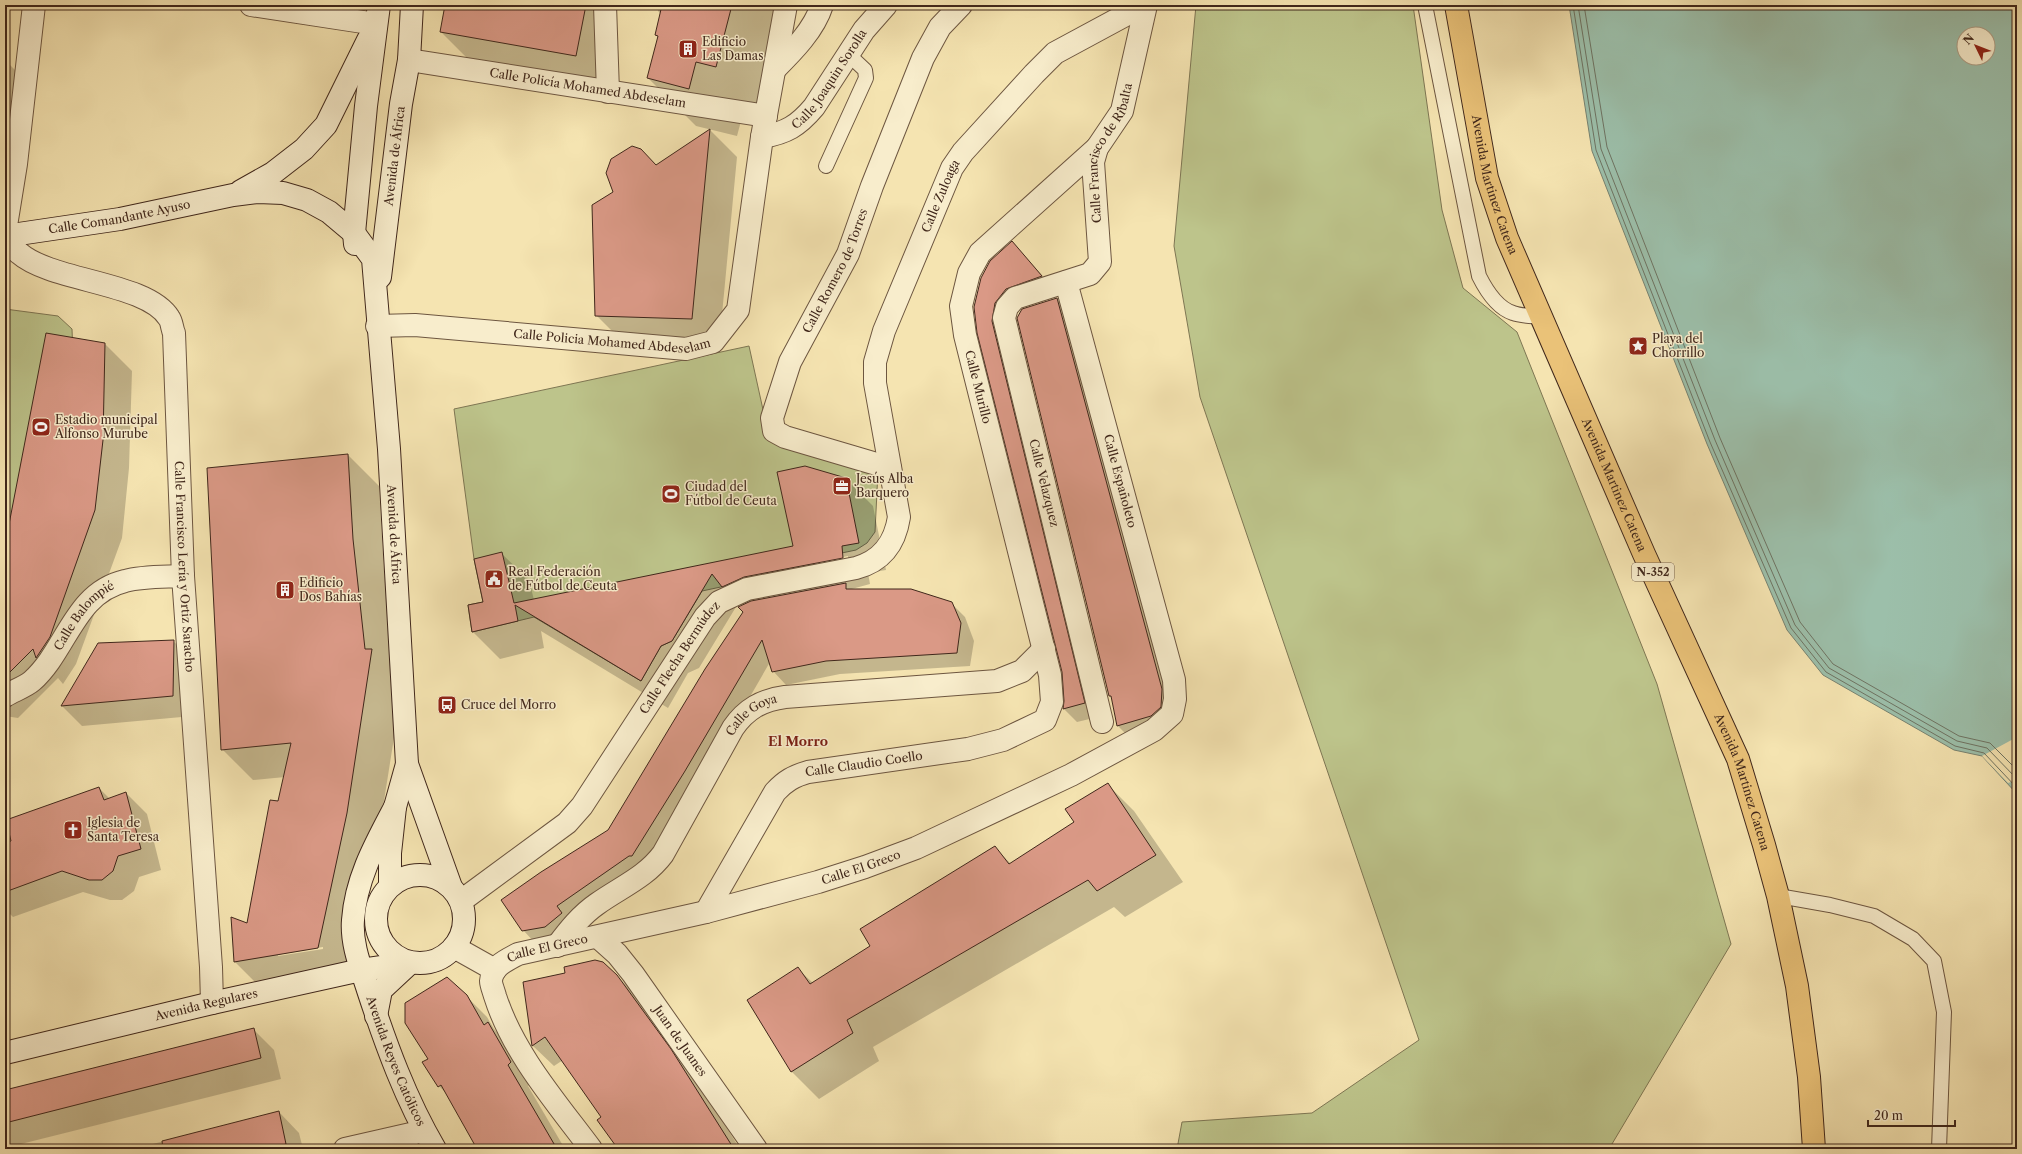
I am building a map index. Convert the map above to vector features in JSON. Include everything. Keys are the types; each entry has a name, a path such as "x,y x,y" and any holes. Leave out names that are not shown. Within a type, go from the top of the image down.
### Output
{"highway":[{"name":"Avenida Martinez Catena","path":"1456,5 1487,178 1507,238 1644,554 1738,759 1778,896 1798,986 1809,1077 1814,1149"}],"street":[{"path":"5,232 10,164 34,5"},
{"path":"251,5 378,14 354,233"},
{"name":"Avenida de África","path":"377,316 401,104 409,60 412,5"},
{"path":"605,5 608,92"},
{"name":"Calle Policia Mohamed Abdeselam","path":"377,316 415,325 686,349 713,342 738,310 764,127 786,5"},
{"path":"775,69 793,51 809,30 819,14 822,5"},
{"name":"Calle Joaquin Sorolla","path":"764,127 780,134 794,127 805,117 814,107 864,30 886,5"},
{"name":"Calle Romero de Torres","path":"890,468 785,437 774,431 772,418 793,357 848,254 872,186 923,58 940,27 961,5"},
{"name":"Calle Zuloaga","path":"890,468 875,383 875,362 884,331 952,168 973,140 1055,53 1145,5"},
{"name":"Calle Francisco de Ribalta","path":"1066,282 1090,274 1100,262 1093,162 1097,148 1122,111 1145,5"},
{"name":"Calle Comandante Ayuso","path":"232,195 273,173 304,149 326,124 378,14"},
{"name":"Calle Policía Mohamed Abdeselam","path":"409,60 608,92 764,127"},
{"name":"Calle Murillo","path":"1050,675 965,335 961,306 969,272 980,253 1097,148"},
{"name":"Calle Comandante Ayuso","path":"5,236 120,219 232,195 258,192 283,193 307,200 329,212 354,233"},
{"name":"Avenida de África","path":"354,233 373,259 389,449 406,764 395,807 385,892"},
{"name":"Calle Francisco Lería y Ortiz Saracho","path":"5,236 19,254 42,266 135,294 153,303 169,318 174,333 183,576 212,967 212,1003"},
{"name":"Calle Españoleto","path":"1066,282 1174,680"},
{"name":"Calle Velazquez","path":"1066,282 1015,298 1007,307 1004,318 1102,722"},
{"name":"Calle Flecha Bermúdez","path":"456,894 567,823 582,806 705,617 719,602 747,588 856,568 866,565 883,554 892,543 897,530 899,517 890,468"},
{"name":"Calle Balompié","path":"5,696 31,682 54,656 78,613 99,593 125,581 183,576"},
{"name":"Calle Goya","path":"557,946 568,930 591,908 645,874 655,865 663,854 733,728 749,709 772,698 997,681 1022,671 1044,649"},
{"name":"Calle Claudio Coello","path":"706,912 775,792 782,784 795,776 808,772 968,749 1018,734 1045,720 1052,702 1050,675"},
{"name":"Calle El Greco","path":"495,970 503,962 518,954 706,912 818,882 916,848 1071,775 1154,730 1172,714 1176,698 1174,680"},
{"name":"Avenida de África","path":"406,764 456,894"},
{"name":"Avenida Reyes Católicos","path":"395,807 366,861 353,920 353,939 361,970 384,1039 429,1140"},
{"path":"353,939 361,920 385,892 405,876 422,874 438,878 456,894 465,916 462,933 454,948 442,958 426,963 410,962 392,954 380,939 375,920 385,892"},
{"name":"Juan de Juanes","path":"598,937 617,954 633,974 756,1149"},
{"path":"454,948 495,970 491,982 506,1023 533,1069 591,1149"},
{"path":"376,1016 381,990 410,962"},
{"name":"Avenida Regulares","path":"5,1053 212,1003 361,970 410,962"},
{"path":"345,1149 429,1140"}],"lane":[{"path":"1425,5 1479,276 1484,288 1502,306 1512,313 1541,317"},
{"path":"826,166 866,78 865,70 848,54"},
{"path":"1778,896 1830,904 1874,916 1913,940 1934,961 1944,1012 1939,1149"}],"green space":[{"path":"1196,5 1413,5 1442,210 1463,288 1517,332 1657,684 1731,944 1609,1149 1177,1149 1182,1122 1312,1113 1419,1040 1200,397 1174,246"},
{"name":"Estadio municipal Alfonso Murube","path":"5,309 58,316 72,329 79,516 34,648 5,677"},
{"name":"Ciudad del Fútbol de Ceuta","path":"749,346 769,437 878,471 875,532 867,543 856,550 813,559 814,567 702,591 672,641 661,646 641,681 534,617 472,632 468,605 483,602 474,559 454,409"}],"water":[{"path":"1569,5 2017,5 2017,794 1982,756 1954,750 1823,675 1787,630 1707,444 1592,151"}],"pier":[{"path":"2017,737 2017,780 2008,783 1982,756"}],"building":[{"path":"445,5 586,5 576,56 440,32"},
{"name":"Edificio Las Damas","path":"662,5 732,5 716,67 696,62 689,89 647,78 658,36 655,35"},
{"path":"710,129 692,319 595,316 592,205 613,192 606,173 611,159 632,146 641,149 656,165"},
{"path":"1012,241 1042,276 1006,289 995,303 992,321 1085,703 1063,709 1064,701 1062,672 977,333 974,307 981,278 990,261"},
{"path":"1057,298 1162,689 1161,707 1151,716 1117,726 1111,696 1109,696 1017,318 1022,309"},
{"name":"Estadio municipal Alfonso Murube","path":"46,333 105,343 103,440 95,510 50,637 36,658 33,649 5,677 5,545"},
{"path":"348,454 353,539 365,649 372,649 347,813 318,948 234,962 231,917 247,923 270,800 278,801 291,743 221,750 207,468"},
{"path":"805,466 846,478 859,543 842,546 843,558 744,577 722,587 712,574 672,641 661,646 641,681 515,605 518,621 472,632 468,605 483,602 474,559 502,552 514,603 793,546 777,472"},
{"path":"846,583 846,589 911,589 952,602 961,623 957,653 826,661 772,672 762,640 685,771 632,856 629,856 557,906 562,913 545,927 522,931 501,900 541,872 608,830 705,669 743,612 738,607 751,601"},
{"path":"174,640 173,696 61,706 98,643"},
{"path":"1108,783 1156,855 1097,891 1088,880 847,1020 853,1033 791,1072 747,1000 798,967 810,984 870,946 860,929 995,846 1009,864 1074,822 1065,809"},
{"name":"Iglesia de Santa Teresa","path":"99,787 104,800 126,792 141,849 118,856 113,871 102,880 89,880 62,871 5,892 5,843 11,841 6,820"},
{"path":"595,960 603,962 617,975 671,1049 734,1149 618,1149 597,1120 601,1117 545,1037 532,1046 523,982 565,973 564,967"},
{"path":"447,977 467,995 484,1025 488,1022 511,1062 508,1065 557,1149 477,1149 441,1085 438,1087 422,1062 428,1059 405,1023 405,1003"},
{"path":"254,1028 261,1058 5,1123 5,1090"},
{"path":"279,1111 286,1144 267,1149 163,1149 162,1141"}],"place":[{"name":"Edificio Las Damas","path":"688,49"},
{"name":"Playa del Chorrillo","path":"1638,346"},
{"name":"Estadio municipal Alfonso Murube","path":"41,427"},
{"name":"Jesús Alba Barquero","path":"842,486"},
{"name":"Ciudad del Fútbol de Ceuta","path":"671,494"},
{"name":"Real Federación de Fútbol de Ceuta","path":"494,579"},
{"name":"Edificio Dos Bahías","path":"285,590"},
{"name":"Cruce del Morro","path":"447,705"},
{"name":"Iglesia de Santa Teresa","path":"73,830"}],"district":[{"name":"El Morro","path":"798,741"}]}
